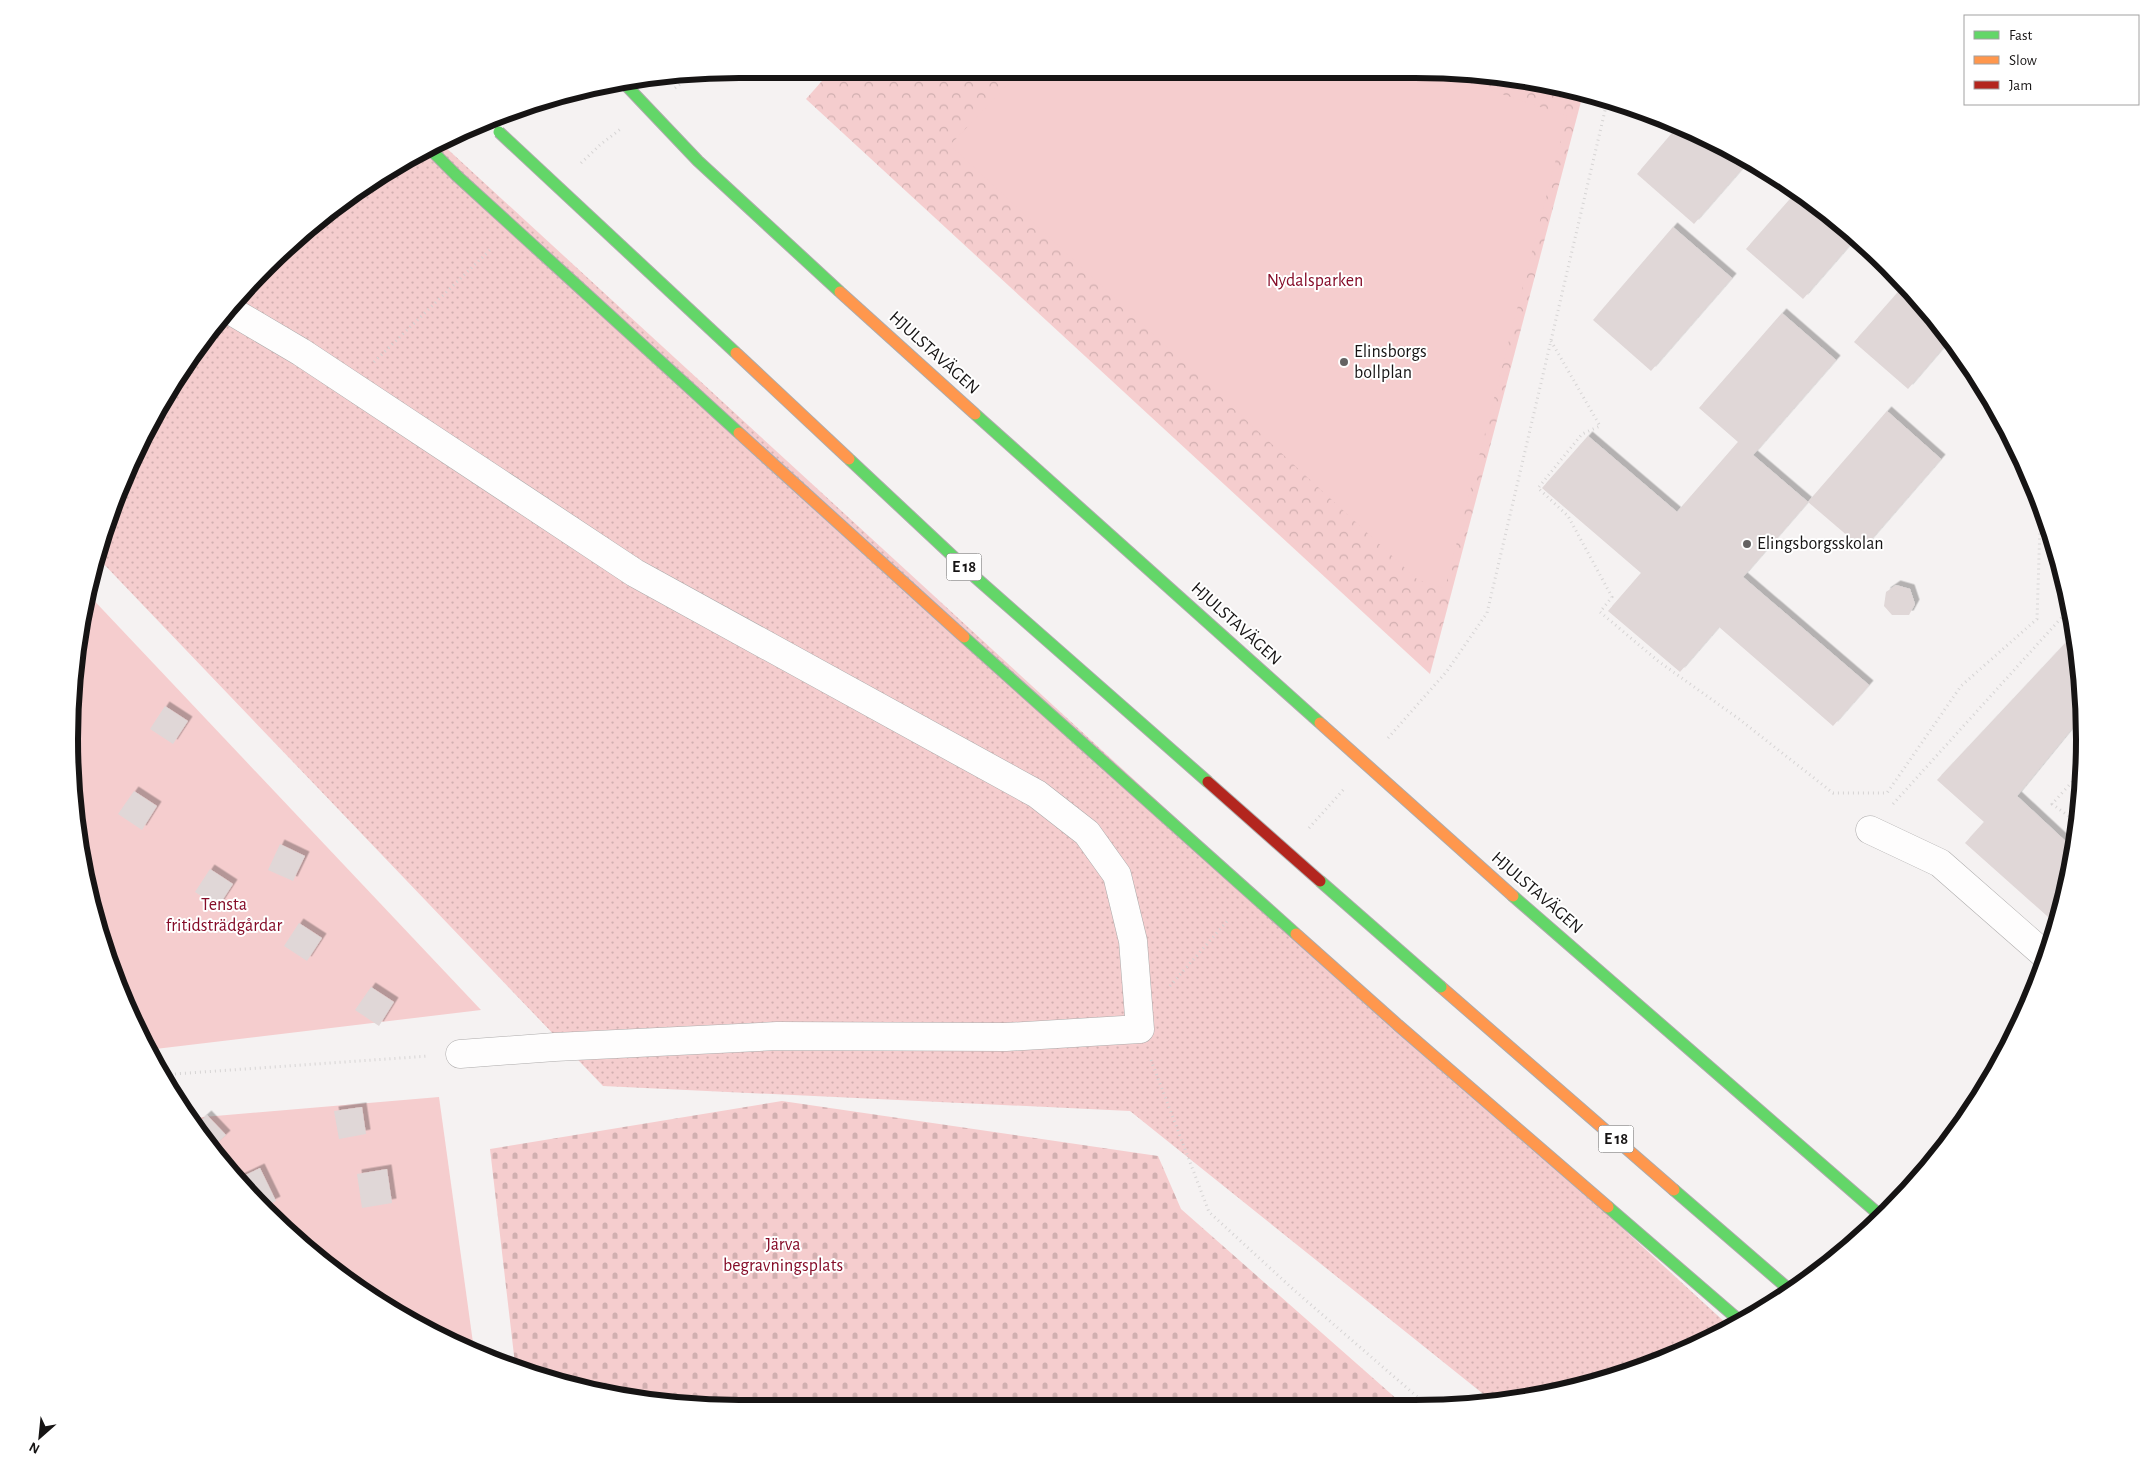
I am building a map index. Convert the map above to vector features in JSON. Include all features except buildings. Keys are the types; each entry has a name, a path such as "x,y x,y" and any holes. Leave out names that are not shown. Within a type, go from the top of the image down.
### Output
{"main road":[{"name":"HJULSTAVÄGEN","path":"628,87 698,161 817,272 1513,896 1839,1178 1876,1212"},
{"name":"E 18","path":"493,125 975,577 1440,987 1785,1286"},
{"path":"434,152 457,176 948,623 1399,1026 1735,1317"},
{"name":"HJULSTAVÄGEN","path":"1839,1178 1884,1205"}],"street":[{"path":"234,312 301,352 635,573 1037,794 1087,833 1117,875 1133,940 1140,1030 1006,1037 778,1036 555,1047 460,1054"},
{"path":"1870,830 1940,863 2041,951"}],"path":[{"path":"1448,671 1487,613 1607,106"},
{"path":"1551,340 1600,426 1582,434 1538,488 1568,516 1612,597 1600,612 1658,661 1739,719 1833,793 1887,792 1961,686 2037,619 2040,523"},
{"path":"1870,830 2065,614"},
{"path":"2072,818 2052,804 2075,779"},
{"path":"1140,1030 1209,1212 1294,1290 1422,1400"},
{"path":"169,1074 460,1054"}],"green space":[{"name":"Elinsborgs bollplan","path":"825,78 1459,79 1502,83 1582,99 1430,674 806,99"},
{"name":"Elinsborgs bollplan","path":"1014,78 1458,79 1567,116 1445,588 1418,580 950,145"},
{"path":"445,147 1725,1322 1668,1349 1587,1377 1544,1387 1485,1396 1130,1111 603,1086 102,562 128,486 146,446 166,408 214,336 271,271 336,214 408,166"},
{"name":"Tensta fritidsträdgårdar","path":"93,599 481,1010 155,1049 128,991 113,951 100,910 83,825 79,782 79,695 83,652"},
{"path":"439,1097 473,1343 408,1311 336,1263 271,1206 214,1141 197,1118"},
{"name":"Järva begravningsplats","path":"782,1101 1158,1156 1181,1209 1398,1400 738,1400 652,1394 567,1377 514,1360 490,1149"}],"traffic: fast":[{"path":"628,87 698,161 840,292"},
{"path":"499,132 736,353"},
{"path":"434,153 457,176"},
{"path":"457,176 739,433"},
{"path":"975,414 1320,723"},
{"path":"849,459 975,577 1208,782"},
{"path":"964,637 1296,934"},
{"path":"1320,881 1441,987"},
{"path":"1513,896 1876,1212"},
{"path":"1674,1190 1785,1286"},
{"path":"1608,1207 1735,1317"}],"traffic: slow":[{"path":"840,292 975,414"},
{"path":"736,353 849,459"},
{"path":"739,433 964,637"},
{"path":"1320,723 1513,896"},
{"path":"1296,934 1399,1026"},
{"path":"1441,987 1674,1190"},
{"path":"1399,1026 1608,1207"}],"traffic: jam":[{"path":"1208,782 1320,881"}],"place":[{"name":"Elinsborgs bollplan","path":"1344,362"},
{"name":"Elingsborgsskolan","path":"1747,544"}],"park label":[{"name":"Nydalsparken","path":"1315,281"}]}
